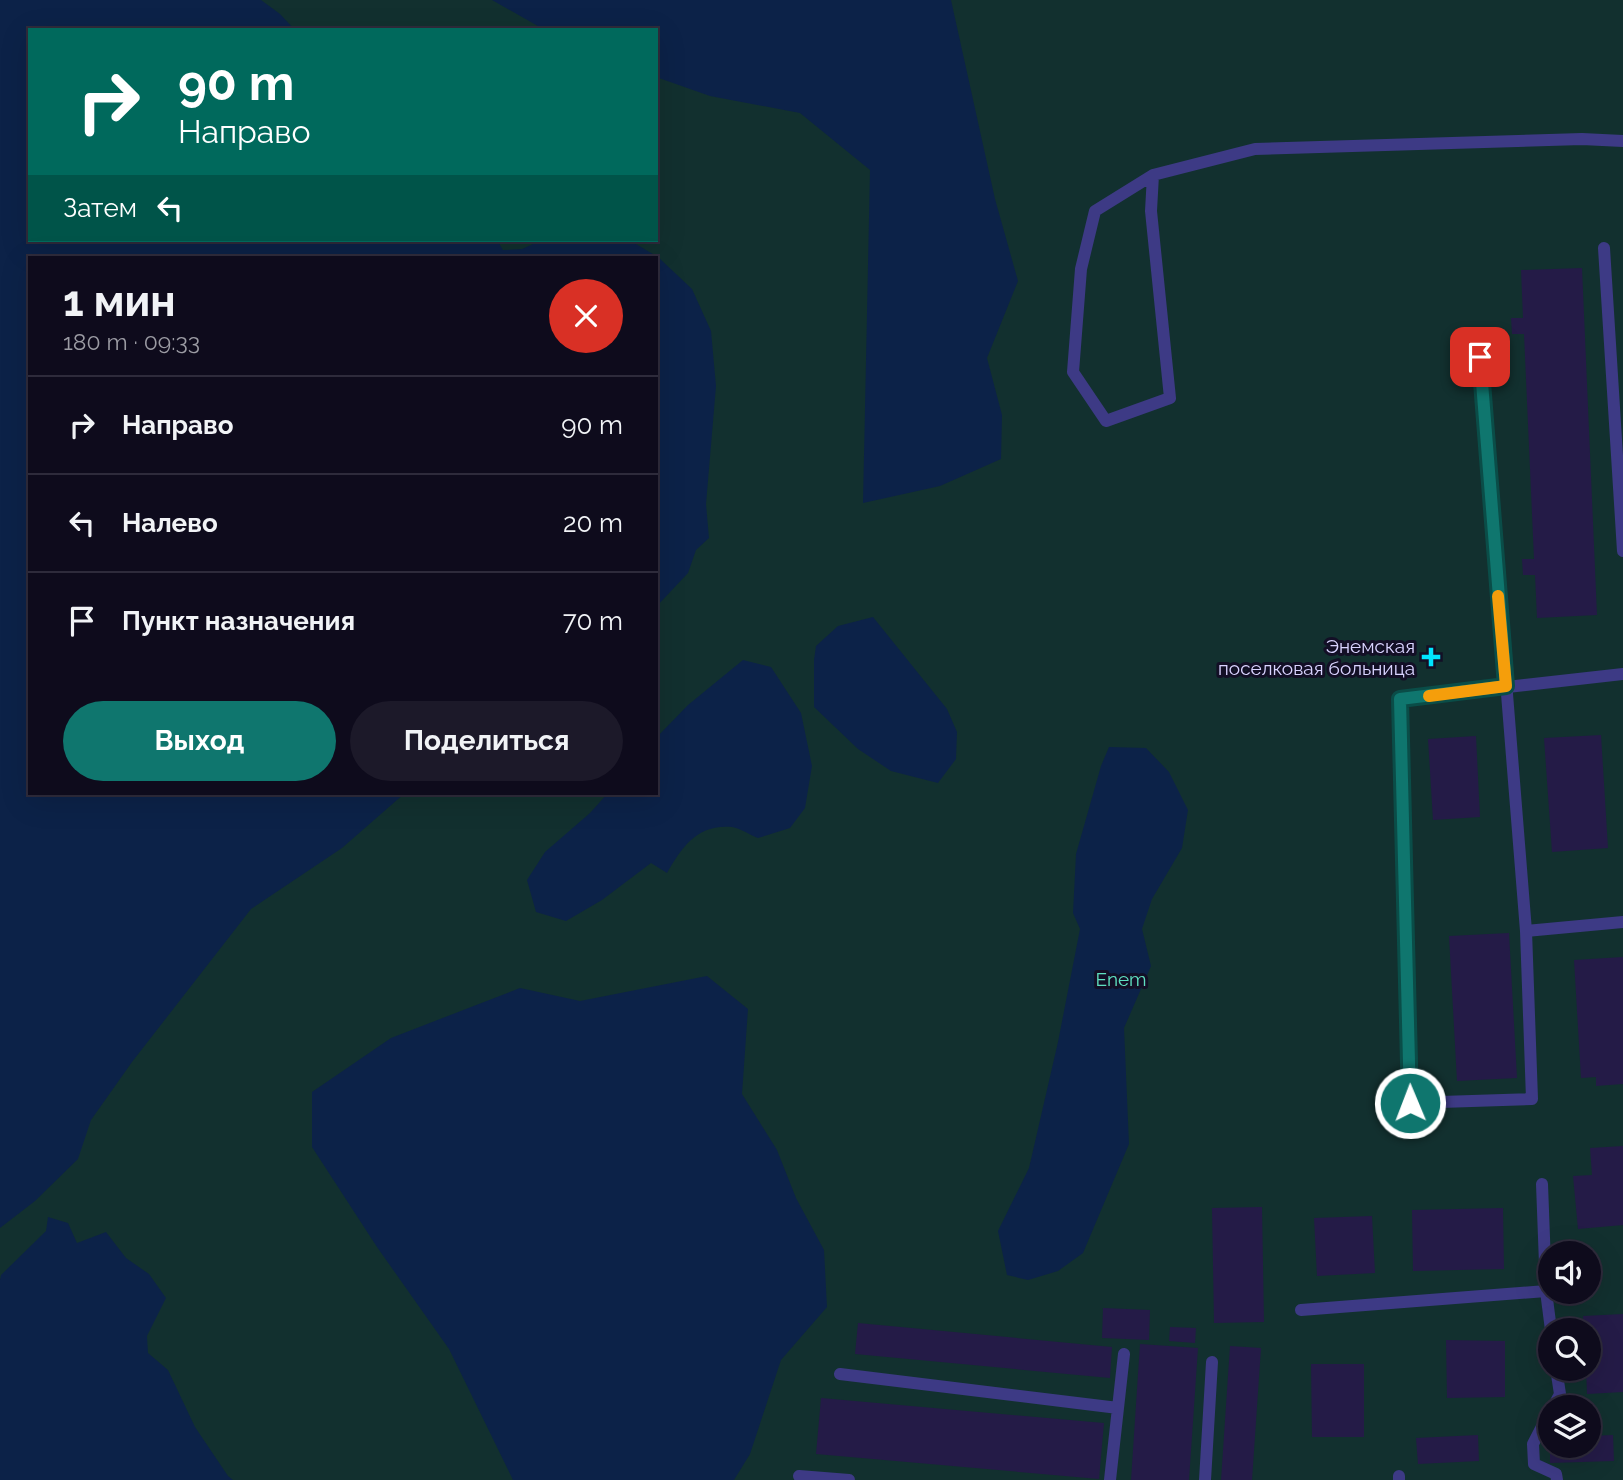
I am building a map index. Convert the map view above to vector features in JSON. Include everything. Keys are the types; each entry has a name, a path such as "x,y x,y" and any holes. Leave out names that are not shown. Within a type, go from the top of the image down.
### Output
{"lane":[{"path":"1153,175 1151,211 1170,398 1106,421 1073,372 1081,269 1095,211 1153,175 1255,149 1582,139 1623,141"},
{"path":"1604,248 1623,551"},
{"path":"1480,357 1506,686 1525,931 1532,1099 1410,1103 1400,699 1506,686 1623,674"},
{"path":"1525,931 1623,922"},
{"path":"1542,1184 1544,1241"},
{"path":"1301,1310 1538,1292"},
{"path":"1110,1480 1124,1354"},
{"path":"1205,1480 1212,1363"},
{"path":"840,1374 1118,1408"},
{"path":"1538,1435 1533,1444 1534,1464 1556,1474 1557,1480"},
{"path":"799,1476 849,1480"}],"green space":[{"name":"Enem","path":"0,0 1623,0 1623,1480 0,1480"}],"water":[{"path":"0,0 261,0 293,28 28,28 28,242 498,242 503,250 522,249 538,242 632,242 656,256 28,256 28,795 403,795 342,848 251,909 132,1062 91,1120 78,1159 35,1201 0,1228"},
{"path":"492,0 951,0 995,199 1018,281 987,358 1002,415 1001,459 940,486 863,503 870,170 800,113 710,96 658,78 658,28 541,28"},
{"path":"658,257 692,289 711,331 716,386 706,504 709,538 696,550 688,573 658,605"},
{"path":"873,617 947,709 957,732 956,759 938,783 891,771 858,749 814,707 816,646 838,626"},
{"path":"743,660 771,667 801,713 812,766 805,808 790,828 758,838 732,827 709,829 700,833 685,846 667,873 651,863 602,900 566,921 536,912 527,880 545,852 590,813 606,795 658,795 658,736 688,705"},
{"path":"1109,747 1146,748 1169,772 1188,810 1182,848 1152,899 1142,929 1151,966 1124,1028 1129,1144 1083,1253 1058,1271 1028,1280 1007,1275 998,1231 1029,1168 1058,1042 1080,929 1073,913 1076,854"},
{"path":"707,976 748,1009 742,1094 777,1150 796,1198 824,1250 827,1307 781,1360 750,1454 734,1480 513,1480 449,1349 377,1247 312,1147 312,1092 391,1038 520,988 580,1001"},
{"path":"48,1217 68,1223 77,1243 106,1232 126,1258 149,1274 166,1298 147,1336 148,1353 168,1370 195,1427 233,1480 0,1480 0,1280 1,1275 46,1231"}],"building":[{"path":"1582,268 1597,615 1537,618 1535,575 1523,575 1522,559 1534,559 1524,334 1512,334 1511,318 1523,318 1521,270"},
{"path":"1601,735 1608,848 1552,852 1544,738"},
{"path":"1476,736 1480,817 1433,820 1428,739"},
{"path":"1509,933 1517,1078 1457,1081 1449,936"},
{"path":"1623,957 1623,1084 1596,1086 1596,1077 1581,1078 1574,960"},
{"path":"1623,1146 1623,1225 1578,1229 1573,1176 1592,1175 1590,1148"},
{"path":"1262,1207 1264,1322 1214,1323 1212,1208"},
{"path":"1503,1208 1504,1269 1413,1271 1412,1210"},
{"path":"1372,1216 1375,1273 1317,1276 1314,1218"},
{"path":"1103,1308 1150,1310 1149,1340 1102,1338"},
{"path":"1623,1314 1623,1392 1587,1394 1586,1381 1601,1381 1601,1318 1583,1316"},
{"path":"858,1323 1112,1347 1110,1378 855,1354"},
{"path":"1170,1327 1196,1328 1195,1343 1169,1341"},
{"path":"1446,1340 1505,1341 1505,1397 1447,1398"},
{"path":"1140,1344 1198,1348 1189,1480 1131,1480"},
{"path":"1230,1346 1261,1348 1252,1480 1221,1480"},
{"path":"1311,1364 1364,1364 1364,1437 1312,1437"},
{"path":"821,1398 1104,1423 1099,1479 816,1454"},
{"path":"1478,1435 1479,1461 1418,1464 1416,1438"},
{"path":"1613,1435 1614,1461 1550,1463 1550,1458 1601,1458 1601,1436"}],"slow traffic":[{"path":"1429,696 1506,686 1498,596"}],"place":[{"name":"Энемская поселковая больница","path":"1431,657"}],"route":[{"path":"1410,1103 1400,699 1506,686 1480,357"}]}
